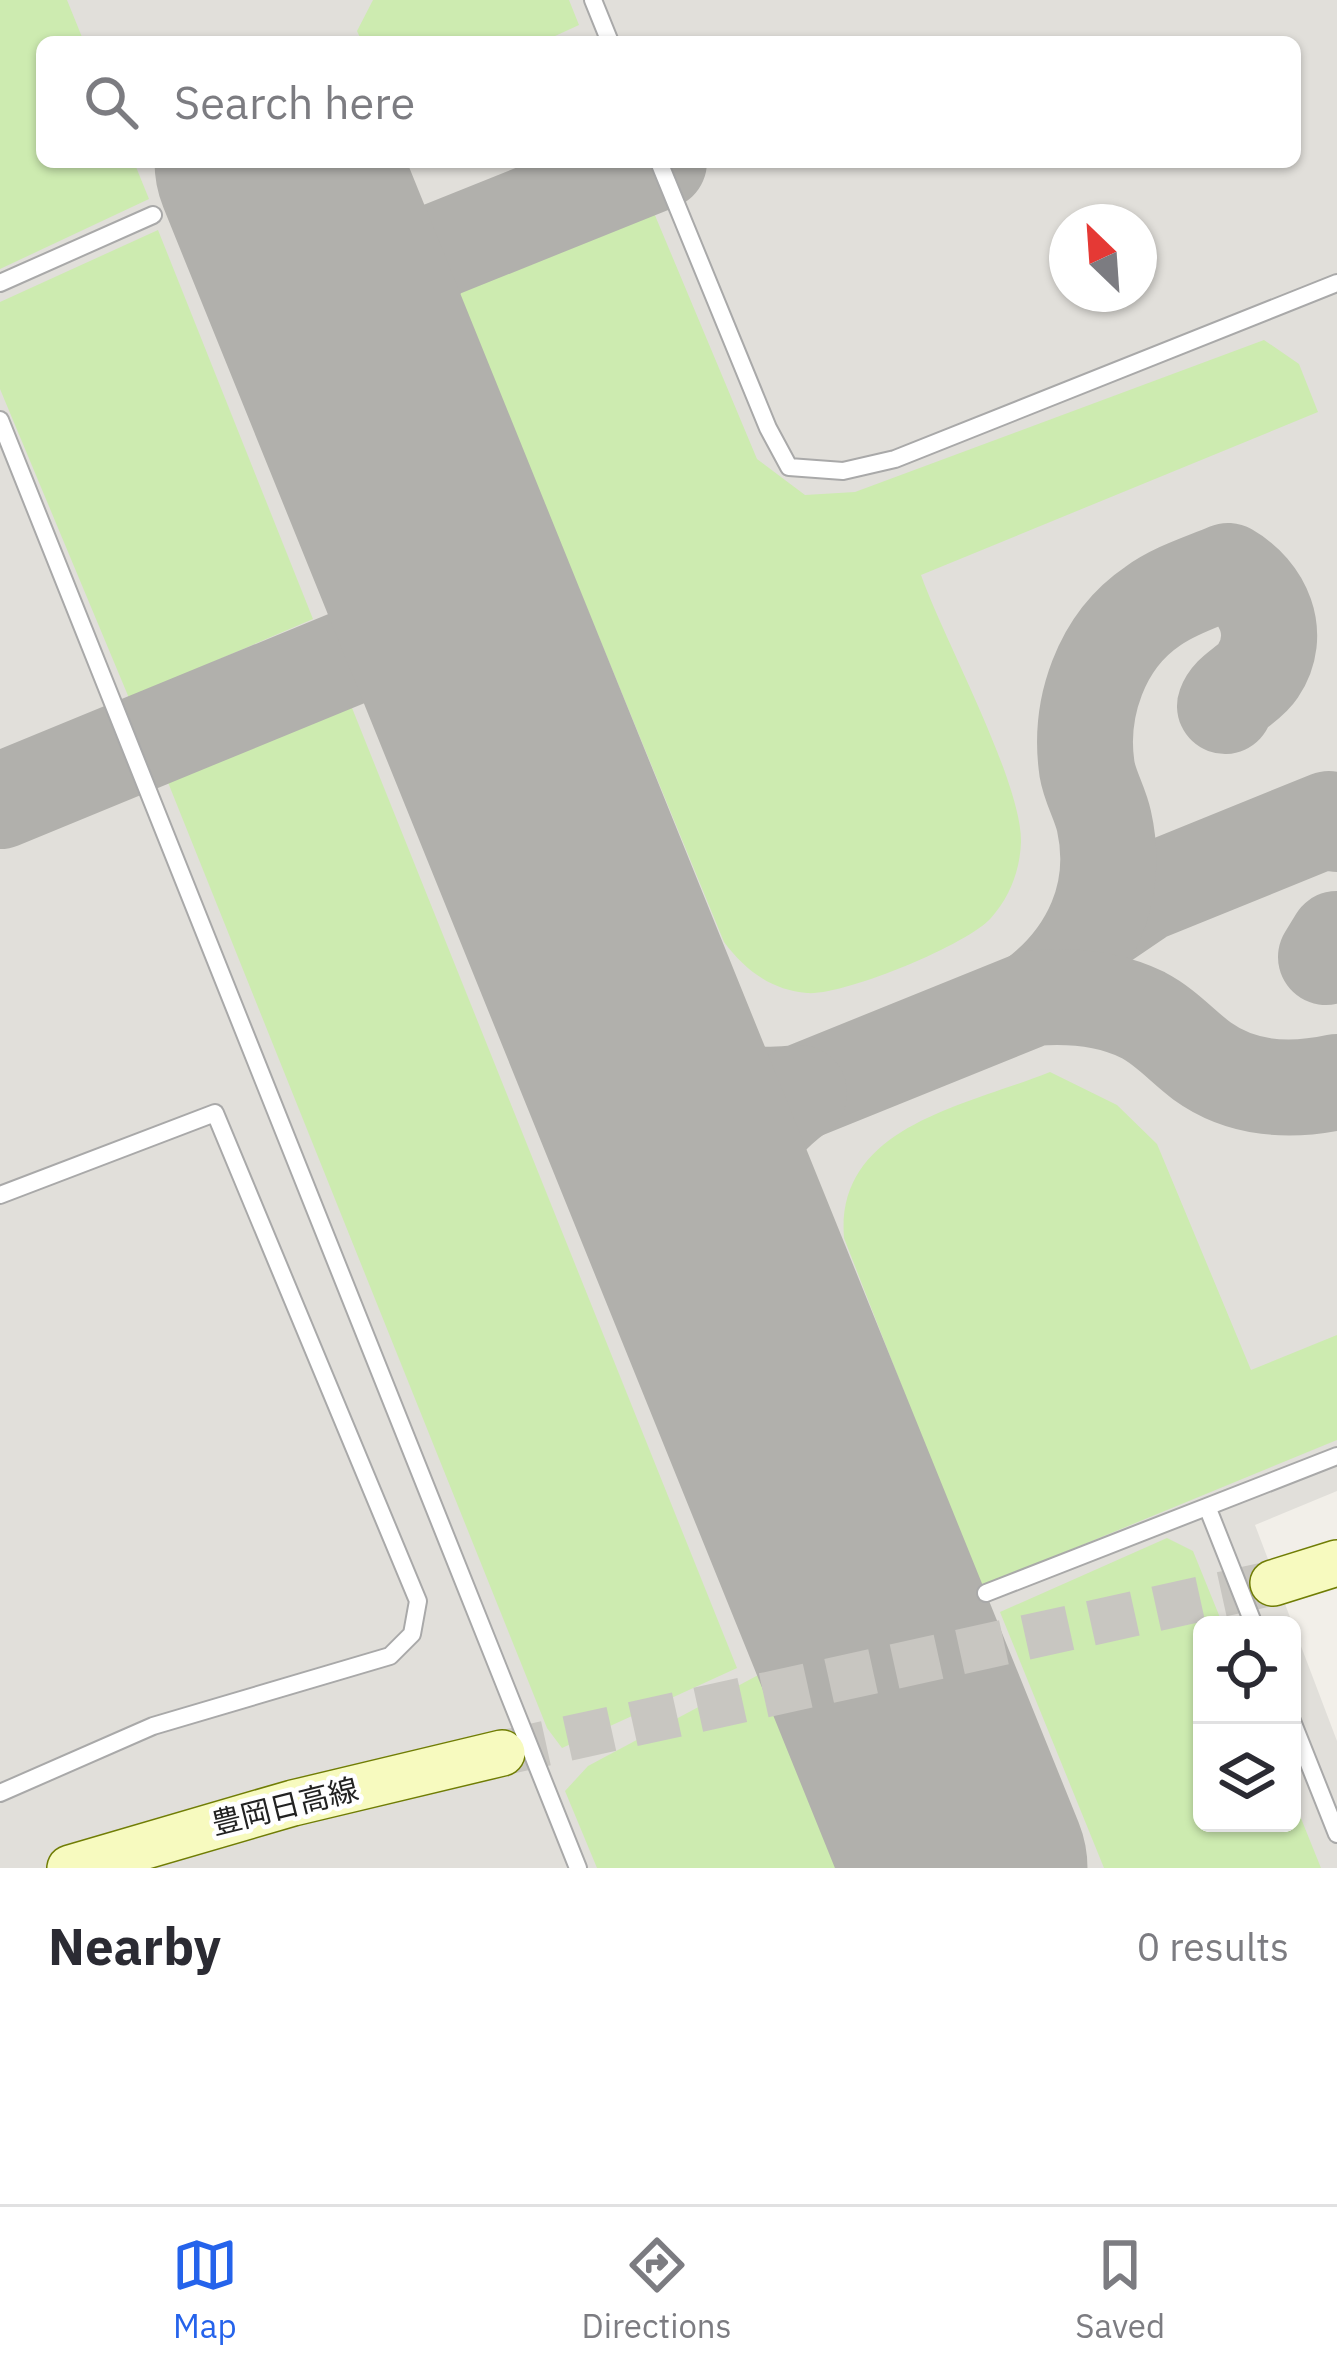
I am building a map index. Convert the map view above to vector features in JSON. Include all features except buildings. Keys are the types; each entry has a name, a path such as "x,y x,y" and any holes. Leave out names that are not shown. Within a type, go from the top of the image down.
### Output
{"main road":[{"path":"1274,1583 1337,1563"},
{"name":"豊岡日高線","path":"70,1868 293,1803 502,1753"}],"lane":[{"path":"593,0 602,36"},
{"path":"661,168 768,428 789,467 843,471 895,459 1337,283"},
{"path":"0,283 152,215"},
{"path":"0,420 578,1868"},
{"path":"0,1195 215,1113 418,1601 412,1634 390,1657 152,1726 0,1793"},
{"path":"986,1593 1337,1456"},
{"path":"1208,1509 1250,1616"},
{"path":"1293,1724 1337,1834"}],"shaded area":[{"path":"0,0 1337,0 1337,1491 1255,1525 1290,1616 1193,1616 1193,1832 1301,1832 1301,1646 1337,1741 1337,1868 0,1868"}],"green space":[{"path":"0,0 67,0 82,36 36,36 36,168 136,168 149,199 0,269"},
{"path":"373,0 569,0 579,25 555,36 359,36 357,31"},
{"path":"649,201 757,459 805,495 855,492 1264,340 1299,364 1318,412 921,575 1009,784 1018,816 1019,863 1004,901 978,929 875,978 824,992 807,993 770,983 750,970 724,942 452,279"},
{"path":"158,230 313,619 129,698 0,389 0,302"},
{"path":"344,688 737,1668 562,1748 547,1728 161,765"},
{"path":"1050,1072 1117,1105 1157,1144 1251,1370 1337,1335 1337,1440 980,1587 844,1238 847,1200 861,1170 883,1145 912,1126"},
{"path":"1167,1538 1193,1551 1219,1616 1193,1616 1193,1832 1301,1832 1301,1818 1321,1868 1104,1868 1000,1612"},
{"path":"762,1673 842,1868 597,1868 565,1791 588,1766"}],"taxiway":[{"path":"370,394 398,299 430,254 644,168"},
{"path":"377,646 416,603 429,542"},
{"path":"1034,998 1071,963 1104,897 1108,847 1088,776 1085,746 1097,678 1119,638 1153,606 1228,571 1259,602 1266,615 1269,643 1258,671 1225,706"},
{"path":"0,801 377,646 441,655 490,693"},
{"path":"1094,928 1144,894 1329,819 1337,824"},
{"path":"1326,957 1337,939"},
{"path":"625,1025 662,1060 703,1083 773,1095 799,1093 1034,998 1076,998 1103,1001 1143,1015 1202,1061 1234,1078 1285,1087 1337,1082"},
{"path":"722,1265 723,1213 736,1168 761,1128 799,1093"}],"runway":[{"path":"278,168 966,1868"}],"tunnel":[{"path":"502,1753 1273,1583"}]}
